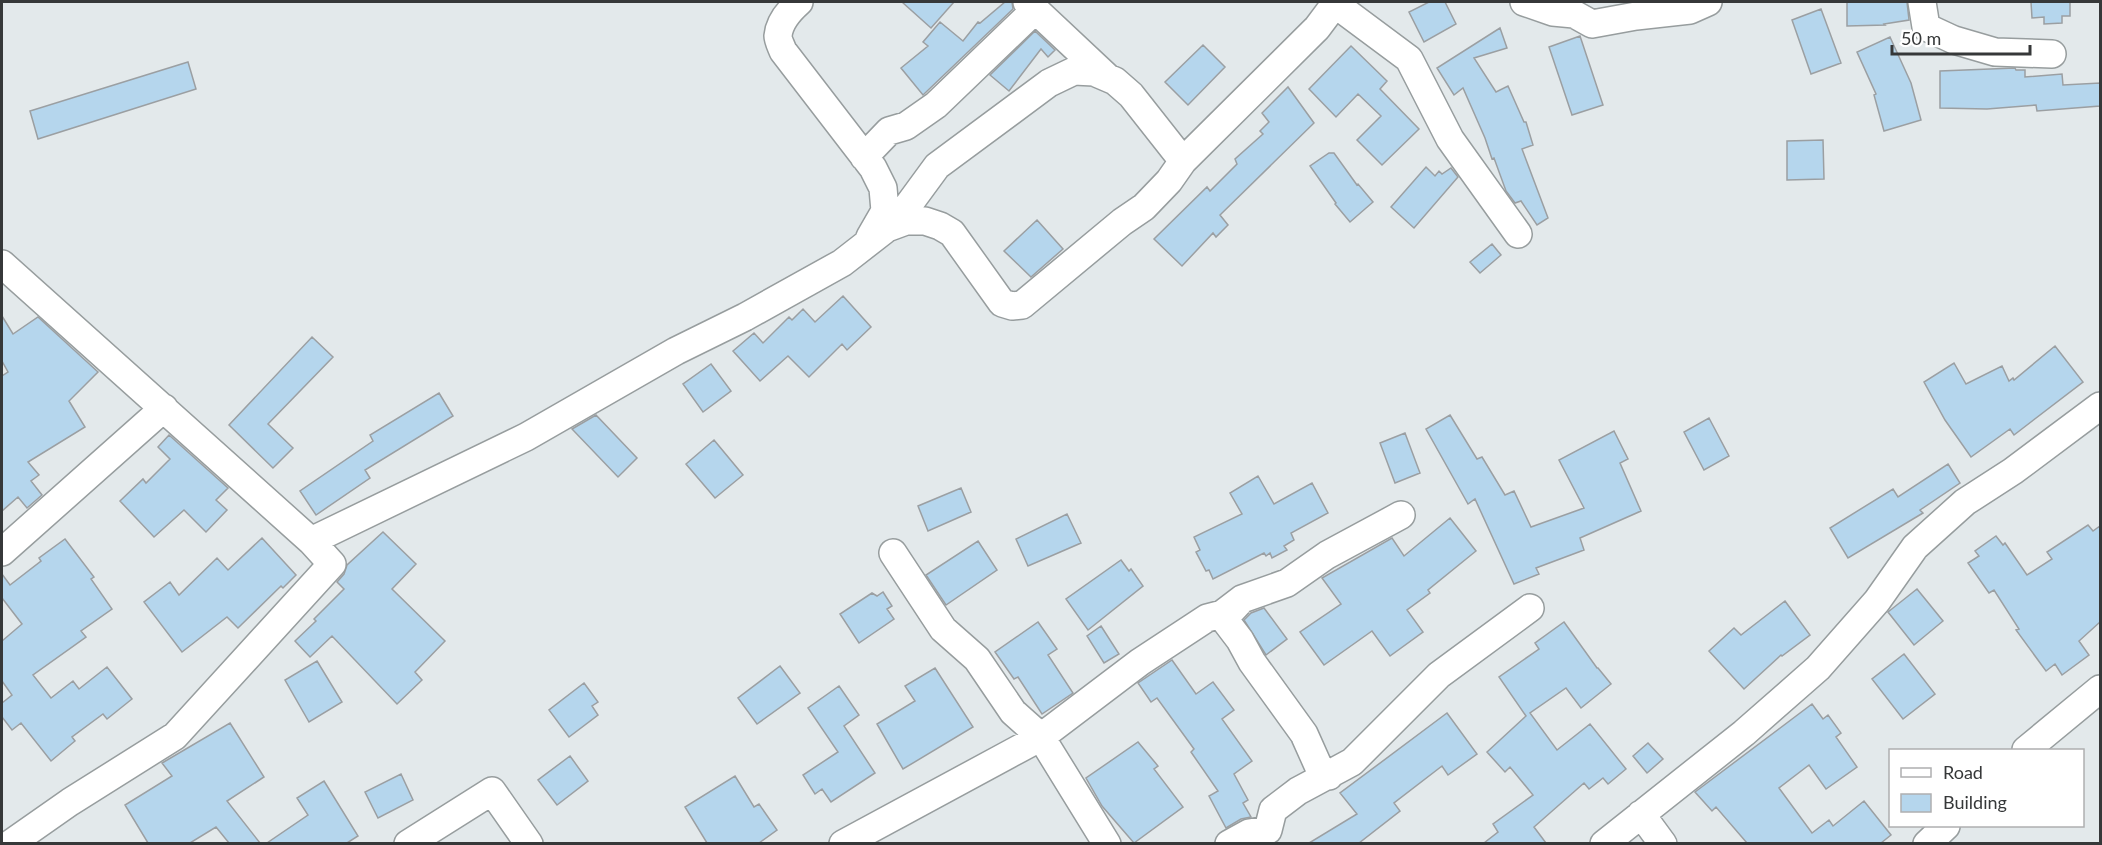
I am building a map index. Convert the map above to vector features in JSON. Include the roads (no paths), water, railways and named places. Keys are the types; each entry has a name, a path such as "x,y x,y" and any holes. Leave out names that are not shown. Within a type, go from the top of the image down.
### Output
{"street":[{"path":"800,2 792,8 782,23 778,37 783,51 864,157 883,188 885,211 877,235"},
{"path":"1524,2 1553,12 1574,14 1592,24 1690,10 1708,2"},
{"path":"1922,2 1926,27 1954,40 1995,52 2052,54"},
{"path":"877,235 906,220 925,221 940,226 952,233 1002,303 1022,306 1122,222 1144,207 1169,181 1183,161 1317,28 1335,3 1409,59 1450,140 1518,234"},
{"path":"864,157 889,131 906,126 936,105 1031,6 1110,80 1131,95 1183,161"},
{"path":"311,541 526,437 676,351 745,317 842,263 904,211 937,166 1049,83 1074,72 1094,72 1110,80"},
{"path":"2,264 311,541 332,564 175,736 10,843"},
{"path":"1604,843 1744,733 1818,668 1877,601 1915,547 1965,502 2013,471 2100,406"},
{"path":"2,552 164,408"},
{"path":"1329,776 1321,772 1304,734 1221,615 1242,598 1287,583 1327,555 1401,514"},
{"path":"893,553 943,630 977,658 1013,712 1041,737 1107,843"},
{"path":"843,843 1041,737 1140,662 1207,618 1230,612 1242,598"},
{"path":"1229,843 1249,833 1268,830 1273,810 1298,791 1352,762 1438,675 1530,609"},
{"path":"2027,749 2100,689"},
{"path":"408,843 492,791 529,843"},
{"path":"1641,814 1664,843"},
{"path":"1927,843 1944,827"}]}
